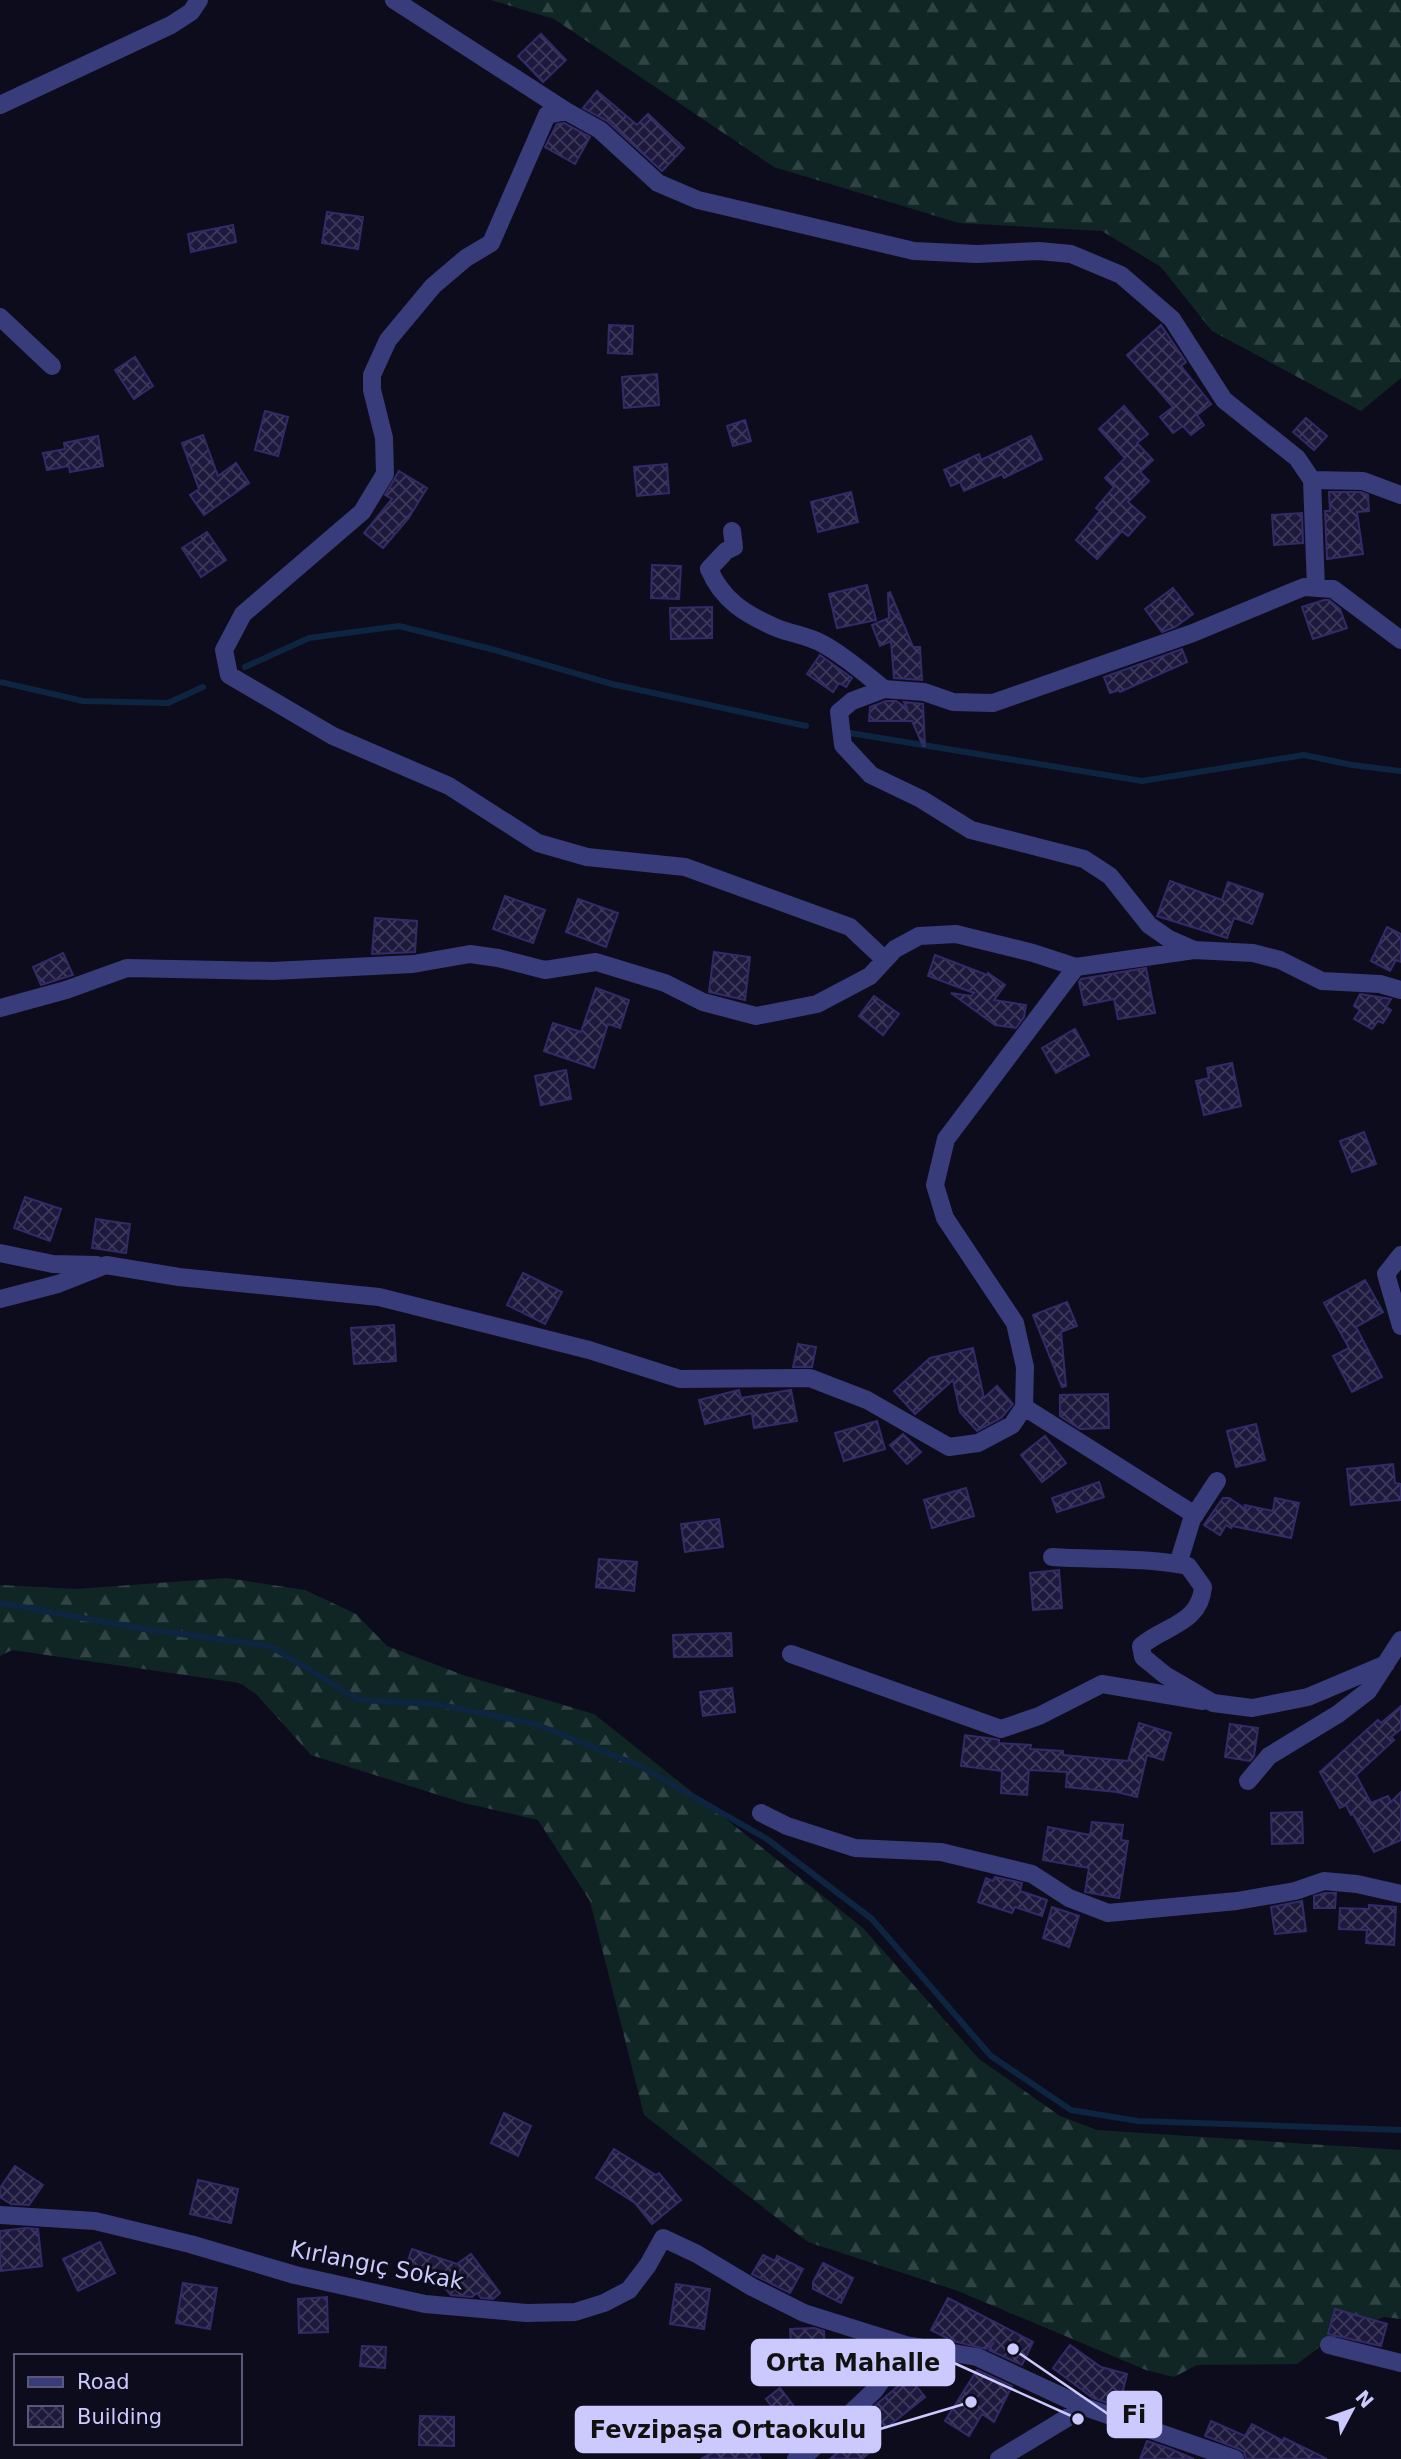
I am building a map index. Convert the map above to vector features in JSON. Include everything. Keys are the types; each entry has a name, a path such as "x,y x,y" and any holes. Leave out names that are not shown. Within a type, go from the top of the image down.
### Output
{"street":[{"path":"0,105 171,26 191,12 199,0"},
{"path":"394,0 600,130 657,183 698,200 914,251 977,254 1040,251 1071,254 1121,275 1172,318 1224,400 1297,458 1312,480 1315,588"},
{"path":"566,111 547,115 491,243 466,258 433,286 388,340 372,375 372,390 384,438 385,474 362,512 243,614 224,650 229,675 333,736 449,786 538,843 587,857 685,867 850,927 885,960"},
{"path":"0,317 52,366"},
{"path":"1312,480 1363,481 1401,495"},
{"path":"732,531 734,547 726,551 709,569 717,588 742,610 777,628 819,642 842,656 884,689"},
{"path":"1194,950 1169,940 1150,925 1110,876 1084,859 971,830 921,799 871,775 843,745 839,712 852,701 884,689 924,692 953,702 993,702 1194,633 1304,587 1333,589 1401,640"},
{"path":"0,1008 66,990 127,968 273,971 413,964 470,954 545,970 596,962 665,983 703,1002 756,1016 817,1004 870,976 895,949 919,936 956,934 1076,967 1194,950 1254,953 1280,960 1322,981 1380,985 1401,990"},
{"path":"0,1253 53,1264 106,1265 178,1277 379,1297 589,1350 680,1379 810,1378 867,1399 949,1447 978,1443 1012,1425 1024,1407 1025,1367 1015,1323 945,1218 935,1185 946,1139 1076,967"},
{"path":"1401,1255 1386,1274 1401,1325"},
{"path":"0,1299 58,1284 106,1265"},
{"path":"1024,1407 1195,1515"},
{"path":"1178,1564 1195,1515 1217,1481"},
{"path":"1052,1557 1109,1561 1154,1560 1188,1566 1203,1587 1202,1602 1181,1623 1141,1646 1143,1657 1165,1675 1213,1703"},
{"path":"1248,1781 1269,1756 1338,1714 1368,1691 1401,1640"},
{"path":"791,1654 1001,1729 1039,1716 1102,1684 1251,1708 1308,1698 1386,1664"},
{"path":"761,1813 787,1826 855,1848 941,1852 1032,1874 1069,1898 1108,1913 1237,1902 1296,1891 1324,1881 1357,1884 1401,1894"},
{"name":"Kırlangıç Sokak","path":"0,2215 95,2221 190,2244 295,2275 425,2304 526,2313 575,2312 604,2303 629,2290 648,2265 663,2238 697,2253 752,2287 804,2314 906,2345"},
{"path":"796,2459 809,2452 875,2390 906,2345 977,2357 1085,2407 1207,2454 1235,2459"},
{"path":"1329,2345 1401,2363"},
{"path":"999,2459 1085,2407"}],"green space":[{"path":"491,0 1401,0 1401,378 1361,411 1212,331 1161,267 1102,231 959,223 774,167 554,19"},
{"path":"227,1578 305,1590 356,1614 387,1646 463,1675 594,1714 863,1928 979,2059 1060,2116 1097,2130 1401,2150 1401,2319 1384,2317 1330,2339 1297,2364 1197,2365 1174,2377 1146,2370 958,2291 808,2242 644,2115 590,1901 538,1820 464,1803 311,1755 256,1694 240,1683 12,1650 0,1656 0,1585 76,1589"}],"building":[{"path":"541,34 566,60 543,82 518,56"},
{"path":"597,91 637,125 648,114 684,148 662,171 607,121 583,108"},
{"path":"564,123 590,137 575,164 545,147 557,124"},
{"path":"327,212 363,217 358,249 322,243"},
{"path":"233,225 236,242 191,252 188,234"},
{"path":"609,325 633,326 632,354 608,353"},
{"path":"1161,325 1186,362 1181,366 1211,404 1197,415 1204,425 1191,435 1183,426 1173,433 1160,417 1173,407 1127,355"},
{"path":"135,357 153,386 134,399 115,370"},
{"path":"657,374 659,405 624,408 622,377"},
{"path":"1124,406 1148,434 1137,443 1153,460 1140,472 1149,481 1128,502 1145,517 1128,536 1122,531 1097,559 1076,540 1100,511 1096,508 1114,487 1105,478 1125,458 1099,429"},
{"path":"265,411 288,417 278,456 255,450"},
{"path":"1306,418 1327,436 1314,450 1293,432"},
{"path":"745,420 751,441 733,446 727,426"},
{"path":"203,435 218,476 236,463 249,483 204,515 190,495 199,489 182,443"},
{"path":"98,436 103,466 70,472 69,466 47,470 43,453 65,449 64,443"},
{"path":"1031,436 1042,459 1004,478 1002,474 964,491 960,482 951,486 944,470 979,454 981,460"},
{"path":"667,464 669,493 637,496 634,467"},
{"path":"399,471 427,488 408,519 383,548 364,533 392,499 385,495"},
{"path":"851,492 858,522 818,532 811,502"},
{"path":"1329,492 1361,492 1368,495 1369,511 1357,512 1363,554 1327,559 1325,511 1330,511"},
{"path":"1302,513 1303,543 1274,545 1272,515"},
{"path":"207,532 226,560 201,577 182,548"},
{"path":"652,565 681,566 679,599 651,598"},
{"path":"867,585 876,620 837,628 829,594"},
{"path":"1173,588 1193,614 1175,627 1162,632 1145,609"},
{"path":"890,592 913,647 920,647 922,680 894,678 891,641 880,646 872,625 889,618"},
{"path":"1329,600 1340,609 1347,628 1313,639 1302,607"},
{"path":"712,607 712,638 671,639 670,608"},
{"path":"1182,649 1187,662 1120,692 1110,693 1104,677"},
{"path":"820,655 852,678 846,687 839,683 833,692 807,674"},
{"path":"886,701 896,701 907,708 904,702 923,704 925,746 912,721 869,721 870,707"},
{"path":"1170,881 1222,900 1228,882 1263,894 1252,924 1234,918 1227,938 1157,916"},
{"path":"505,896 545,910 533,943 493,929"},
{"path":"578,899 618,913 606,947 566,932"},
{"path":"375,918 417,921 415,952 372,954"},
{"path":"1387,927 1401,934 1401,962 1396,960 1390,971 1371,961"},
{"path":"714,952 750,957 745,1000 709,992"},
{"path":"63,953 73,975 41,985 33,967"},
{"path":"935,955 987,975 988,973 1005,985 994,1000 1026,1005 1024,1017 1016,1028 995,1025 951,993 971,996 974,993 928,976"},
{"path":"1146,968 1155,1013 1118,1019 1114,999 1084,1005 1079,982 1081,979"},
{"path":"596,988 629,1000 620,1028 608,1024 594,1068 544,1051 553,1023 581,1032"},
{"path":"1360,994 1391,999 1386,1007 1391,1010 1383,1023 1378,1021 1372,1029 1354,1019 1360,1010 1354,1006"},
{"path":"874,996 899,1014 883,1035 859,1016"},
{"path":"1075,1029 1089,1055 1056,1073 1042,1048"},
{"path":"1232,1063 1241,1106 1204,1115 1196,1081 1209,1078 1207,1068"},
{"path":"566,1070 571,1099 541,1105 535,1076"},
{"path":"1364,1132 1376,1164 1352,1172 1340,1141"},
{"path":"25,1197 61,1209 50,1241 14,1228"},
{"path":"96,1219 130,1224 126,1253 92,1248"},
{"path":"523,1273 562,1292 545,1324 507,1305"},
{"path":"1365,1280 1383,1312 1356,1327 1382,1377 1352,1392 1333,1356 1349,1348 1324,1303"},
{"path":"1067,1302 1077,1326 1061,1332 1066,1386 1062,1387 1033,1315"},
{"path":"394,1325 396,1361 354,1364 351,1328"},
{"path":"798,1344 816,1347 812,1367 793,1367"},
{"path":"973,1348 984,1398 997,1386 1013,1404 1001,1418 977,1431 960,1412 953,1380 915,1414 894,1391 930,1358"},
{"path":"739,1390 741,1398 791,1390 797,1421 754,1428 752,1413 705,1424 699,1400"},
{"path":"1108,1394 1109,1428 1080,1429 1060,1416 1060,1395"},
{"path":"877,1421 885,1449 844,1461 835,1433"},
{"path":"1256,1424 1265,1460 1236,1467 1227,1431"},
{"path":"903,1434 921,1452 907,1464 890,1445"},
{"path":"1045,1436 1066,1463 1042,1482 1021,1455"},
{"path":"1393,1464 1395,1483 1401,1484 1401,1500 1351,1505 1347,1469"},
{"path":"1099,1482 1104,1497 1057,1512 1052,1498"},
{"path":"966,1488 974,1516 932,1528 924,1500"},
{"path":"1223,1498 1229,1498 1246,1509 1245,1505 1273,1511 1275,1498 1299,1503 1291,1538 1226,1525 1220,1535 1204,1525"},
{"path":"719,1519 723,1547 685,1552 681,1524"},
{"path":"599,1559 637,1562 634,1591 596,1587"},
{"path":"1059,1570 1062,1608 1033,1610 1030,1573"},
{"path":"731,1633 732,1656 674,1657 673,1635"},
{"path":"732,1688 735,1712 703,1716 700,1692"},
{"path":"1401,1706 1401,1729 1391,1737 1394,1740 1356,1775 1371,1803 1388,1796 1391,1802 1401,1792 1401,1840 1374,1852 1353,1814 1351,1815 1346,1805 1340,1808 1320,1772 1378,1720 1381,1723"},
{"path":"1139,1723 1171,1733 1163,1760 1147,1755 1137,1797 1117,1792 1066,1787 1067,1772 1029,1770 1027,1795 1001,1793 1002,1771 961,1766 965,1735 995,1739 999,1740 999,1743 1031,1745 1030,1749 1063,1751 1063,1755 1128,1761"},
{"path":"1230,1724 1258,1728 1254,1756 1250,1761 1225,1757"},
{"path":"1302,1812 1303,1843 1272,1844 1271,1813"},
{"path":"1092,1822 1123,1825 1121,1840 1128,1841 1119,1898 1085,1892 1089,1868 1043,1860 1048,1827 1090,1835"},
{"path":"995,1877 1022,1883 1020,1891 1047,1900 1042,1916 1015,1907 1012,1913 978,1902 986,1878 993,1881"},
{"path":"1336,1893 1335,1908 1314,1908 1314,1896"},
{"path":"1302,1901 1306,1931 1275,1934 1271,1907"},
{"path":"1369,1905 1396,1907 1394,1945 1366,1943 1367,1930 1339,1929 1340,1908 1369,1909"},
{"path":"1052,1907 1079,1916 1069,1947 1043,1938"},
{"path":"504,2113 531,2126 518,2156 491,2143"},
{"path":"614,2149 656,2175 659,2173 681,2200 652,2224 635,2203 596,2178"},
{"path":"15,2166 43,2185 29,2205 11,2204 0,2197 0,2188"},
{"path":"198,2180 238,2189 231,2223 190,2214"},
{"path":"38,2229 42,2266 0,2271 0,2231"},
{"path":"100,2242 115,2273 78,2291 63,2259"},
{"path":"412,2249 457,2264 471,2254 500,2293 493,2299 481,2298 477,2293 472,2297 451,2295 446,2289 403,2274"},
{"path":"763,2255 775,2261 777,2256 803,2269 790,2293 752,2274"},
{"path":"823,2263 853,2278 841,2303 813,2289 813,2282"},
{"path":"183,2283 217,2288 210,2329 176,2323"},
{"path":"676,2284 710,2289 704,2329 670,2324"},
{"path":"327,2297 328,2332 299,2333 298,2299"},
{"path":"948,2298 1033,2342 1022,2365 989,2350 994,2342 986,2349 953,2341 931,2330"},
{"path":"1335,2309 1387,2324 1381,2346 1328,2334"},
{"path":"814,2328 824,2331 825,2361 792,2363 790,2329"},
{"path":"1070,2345 1101,2367 1127,2374 1119,2407 1093,2398 1053,2368"},
{"path":"362,2346 386,2347 385,2368 360,2366"},
{"path":"977,2370 1012,2386 994,2422 982,2414 969,2436 945,2421"},
{"path":"909,2377 925,2397 886,2428 871,2409"},
{"path":"780,2388 799,2413 785,2424 766,2399"},
{"path":"420,2416 454,2417 454,2446 419,2445"},
{"path":"1211,2421 1245,2436 1252,2424 1283,2441 1284,2438 1327,2459 1246,2459 1244,2452 1239,2449 1205,2436"},
{"path":"860,2433 873,2449 862,2459 830,2459"},
{"path":"747,2434 761,2459 701,2459"},
{"path":"1147,2441 1168,2448 1194,2459 1140,2459"}],"waterway":[{"path":"245,667 309,638 399,626 612,684 806,726"},
{"path":"0,682 83,701 168,703 203,687"},
{"path":"850,733 1142,781 1304,755 1401,771"},
{"path":"0,1603 144,1629 270,1646 359,1700 436,1704 535,1724 640,1766 767,1839 872,1919 991,2056 1071,2110 1138,2121 1401,2130"}],"place":[{"name":"Fi","path":"1013,2349"},
{"name":"Fevzipaşa Ortaokulu","path":"971,2402"},
{"name":"Orta Mahalle","path":"1078,2419"}]}
